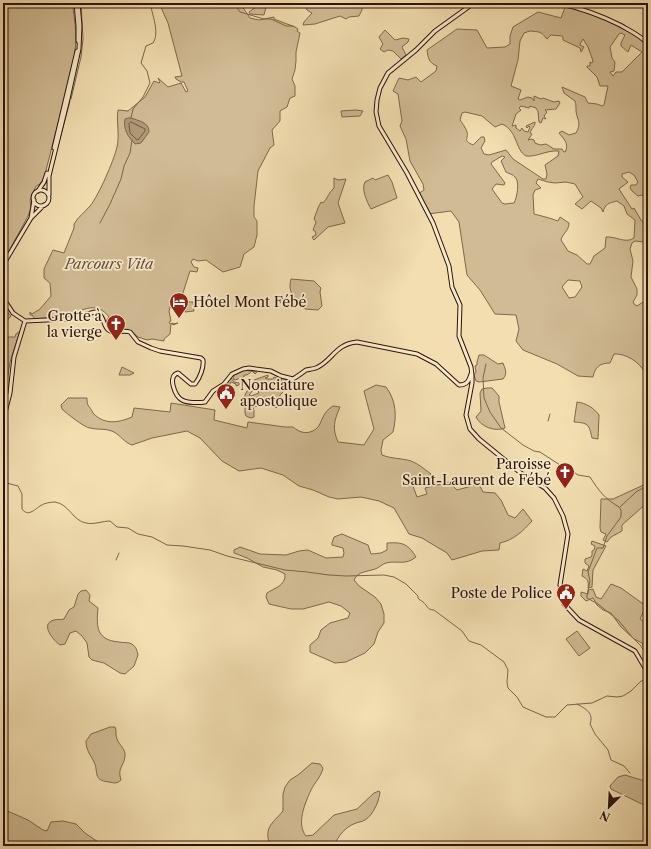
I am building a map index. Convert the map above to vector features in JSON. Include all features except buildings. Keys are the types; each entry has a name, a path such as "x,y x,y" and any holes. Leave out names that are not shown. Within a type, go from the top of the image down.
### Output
{"street":[{"path":"3,265 31,218 49,199 48,180 78,55 80,26 77,3"},
{"path":"31,218 34,195 46,179 75,61 78,40 77,3"},
{"path":"474,3 438,28 416,50 388,73 380,88 376,112 379,126 407,173 438,232 449,266 452,286 460,305 459,336 472,371 472,382 466,415 470,429 522,474 545,488 554,498 563,516 568,531 560,585 564,604 583,622 611,636 634,651 648,673"},
{"path":"558,3 587,10 608,19 634,33 648,44"},
{"path":"38,191 44,190 48,195"},
{"path":"34,200 39,205 45,204"},
{"path":"3,298 13,313 25,321 68,318 95,312 102,316 110,331 130,332 138,342 155,350 201,358 204,363 198,381 195,384 191,384 178,373 174,374 172,378 180,399 183,400 206,402 216,389 224,384 232,374 246,368 269,371 293,379 306,371 319,367 338,349 350,342 367,343 417,354 436,364 459,385 464,385 468,382 472,371"},
{"path":"3,420 10,393 14,357 25,321"}],"green space":[{"path":"3,3 72,3 76,46 74,61 44,178 40,184 36,186 30,200 31,208 28,216 3,262"},
{"name":"Parcours Vita","path":"159,3 240,3 250,18 259,20 274,17 274,19 295,27 300,33 296,52 295,70 292,79 295,86 295,96 290,98 287,107 280,111 280,121 272,130 274,145 270,148 258,171 254,206 254,217 257,221 257,235 254,247 244,254 240,267 223,272 206,260 198,261 193,259 191,262 194,267 198,268 197,272 190,271 181,299 172,301 169,311 171,321 169,322 171,324 170,334 164,339 164,341 152,339 147,340 138,337 131,331 112,327 106,321 109,317 105,312 96,308 86,309 70,316 69,314 65,317 35,319 32,315 30,315 30,312 32,314 40,309 51,296 50,283 44,278 44,269 53,250 64,253 74,228 74,224 94,201 110,168 118,142 118,110 128,111 145,97 154,81 160,82 158,78 168,87 181,83 186,92 188,91 184,82 181,82 175,77 182,76 168,23"},
{"path":"311,3 362,3 362,10 359,16 349,17 346,19 340,16 315,24 303,25 312,13 307,10 305,6"},
{"path":"260,4 266,7 264,15 250,14 249,12"},
{"path":"566,5 577,8 598,15 619,25 639,36 648,43 648,168 644,170 646,178 648,178 648,198 642,195 638,196 632,191 630,188 631,185 636,185 638,182 634,175 629,172 622,174 622,177 628,182 619,189 632,209 634,208 648,228 648,241 635,241 632,243 630,249 633,261 631,277 637,289 637,295 633,302 637,306 648,299 648,389 646,375 643,369 632,359 623,355 614,354 610,363 598,366 593,377 578,376 557,364 523,350 516,341 519,329 516,315 495,314 480,290 467,275 459,222 451,211 428,214 418,194 424,190 423,184 410,161 406,139 400,126 402,121 398,94 393,91 399,78 408,80 416,77 421,82 436,71 437,66 429,60 427,50 457,29 477,30 487,48 505,47 510,44 510,36 513,27 538,12 561,18","holes":["530,31 540,32 547,39 551,35 562,36 563,40 580,48 581,52 584,47 580,45 583,39 588,47 593,61 592,63 590,62 590,66 587,67 597,77 600,86 608,86 604,105 602,106 588,103 585,97 562,87 564,93 575,101 579,124 576,133 569,135 562,131 559,133 567,146 565,152 562,149 554,149 546,144 540,145 535,143 534,140 528,140 532,134 530,133 535,122 526,126 527,128 529,126 530,127 528,132 524,131 522,128 520,131 516,128 516,125 512,126 516,114 521,110 519,108 521,106 536,108 538,111 539,122 541,123 543,118 546,119 544,116 547,112 545,110 556,109 560,103 559,101 554,102 534,96 534,101 532,98 528,97 520,100 518,99 521,90 511,86 518,60 520,41 524,33","621,33 625,35 621,46 628,52 631,45 642,52 622,72 616,72 613,76 610,72 614,71 615,62 612,58 610,47","465,112 482,116 495,127 502,124 507,127 514,136 522,153 526,156 559,151 558,156 545,165 547,174 546,179 543,179 513,159 506,150 489,155 484,154 481,148 485,141 484,137 481,137 473,145 468,142 466,130 460,120 462,113","502,156 505,157 501,161 506,172 517,179 518,186 514,203 502,203 492,189 496,184 504,185 505,183 491,164","538,179 555,183 566,182 575,184 583,197 575,204 582,209 591,201 601,208 603,212 608,204 617,201 624,206 627,214 635,220 634,238 631,240 624,240 606,237 605,248 594,256 590,264 587,264 577,255 568,251 561,240 568,228 569,223 560,217 558,221 534,214 533,195 535,190 541,188 536,183","568,280 580,281 582,287 575,297 569,298 562,287"]},
{"path":"385,30 395,40 403,38 409,39 408,42 402,47 406,55 401,59 393,51 388,50 384,52 380,49 383,44 379,37"},
{"path":"341,111 363,111 360,116 342,117"},
{"path":"388,175 397,198 371,209 364,192 365,182 373,178 375,180"},
{"path":"334,178 338,180 346,179 338,203 345,223 328,227 314,240 312,237 316,235 315,231 313,230 316,222 314,219 321,202 323,203 334,188"},
{"path":"291,279 314,281 321,288 320,292 322,306 318,310 305,309 293,296 290,289"},
{"path":"185,302 193,302 194,311 185,312"},
{"path":"3,303 11,316 3,325"},
{"path":"20,331 10,362 3,406 3,337 15,337"},
{"path":"479,355 484,355 498,364 503,363 506,373 505,377 503,379 479,382 476,381 474,375 476,372 475,366 477,365"},
{"path":"122,367 134,373 130,375 119,375"},
{"path":"244,370 252,371 247,375 244,375 244,377 235,380 233,379 234,376 232,376 231,378 234,382 239,383 239,385 236,386 236,384 231,382 228,386 227,384 231,376"},
{"path":"268,375 268,377 265,378 273,379 274,377 286,380 283,386 284,391 280,395 277,407 276,408 270,403 269,406 266,404 266,399 263,400 263,402 260,400 259,402 261,405 253,407 254,417 251,418 246,416 245,395 247,391 253,386 254,389 249,395 251,396 259,393 256,388 257,382 254,380"},
{"path":"376,385 386,387 392,397 395,408 393,432 383,440 381,450 382,455 411,461 431,474 430,479 413,486 417,497 427,494 425,488 449,482 457,490 479,484 483,492 495,493 501,500 508,515 515,518 523,509 532,521 522,532 505,542 500,543 499,550 482,551 452,560 447,553 422,538 409,534 394,508 379,501 361,497 338,499 329,497 299,486 283,475 261,468 239,471 222,461 200,438 187,431 152,438 132,445 111,431 93,429 84,426 64,411 61,405 68,398 87,398 88,404 97,417 102,420 116,422 132,417 134,408 170,412 171,403 215,410 214,420 247,428 248,422 293,427 298,431 307,433 318,427 326,412 333,406 340,407 334,424 338,442 364,445 374,429 364,391"},
{"path":"492,388 499,396 505,428 489,428 481,424 476,417 481,411 480,393 482,389"},
{"path":"577,402 590,406 599,415 598,439 592,438 587,425 574,422"},
{"path":"648,483 648,502 622,525 622,531 611,537 607,542 603,540 606,534 601,532 600,528 601,499 613,499"},
{"path":"342,534 368,545 371,554 381,553 387,550 387,543 397,543 408,547 416,557 405,562 390,562 383,564 360,573 356,577 354,580 359,586 375,597 381,604 384,614 384,623 378,632 374,644 365,653 346,662 335,663 310,652 310,645 318,638 321,630 330,623 348,618 350,613 341,606 329,602 303,609 291,609 269,604 266,597 267,593 282,584 285,574 277,570 263,567 234,553 234,550 240,547 260,554 286,555 308,550 326,558 343,557 343,548 332,545 334,537"},
{"path":"592,541 606,546 593,570 592,587 588,588 588,581 582,576 583,569 587,571 589,566 585,563 585,559 591,557 592,551 594,550 595,546 591,544"},
{"path":"611,584 621,588 646,606 640,619 647,624 648,622 648,651 645,651 642,643 634,639 621,627 611,613 603,610 597,605 593,598 586,601 581,596 581,592 588,594 588,590 593,589 596,597 601,599"},
{"path":"86,590 90,595 89,601 98,608 97,621 102,636 112,641 131,643 136,649 138,655 134,666 125,674 120,673 104,663 92,660 89,657 87,643 76,631 70,633 65,644 60,645 54,640 49,632 48,625 50,622 64,619 69,610 74,607 78,594 81,591"},
{"path":"577,631 590,648 579,656 566,639"},
{"path":"110,727 115,727 116,738 125,754 120,770 121,780 115,783 104,781 98,777 94,762 86,744 86,741 91,734"},
{"path":"312,763 320,764 323,768 311,790 302,813 302,826 306,836 313,835 334,815 357,809 374,793 379,791 380,792 375,808 368,818 345,829 334,846 270,846 268,840 268,830 283,811 283,794 285,787 290,780"},
{"path":"625,775 648,782 648,807 611,789 610,786 618,777"},
{"path":"3,809 28,820 47,831 51,822 63,821 76,824 85,833 104,846 3,846"}],"water":[{"path":"128,118 140,121 149,129 149,132 141,143 135,144 130,139 125,126 125,119"}],"waterway":[{"path":"71,99 81,57 83,39 81,3"},
{"path":"131,118 133,109 143,97 150,83 147,71 141,63 146,46 153,43 156,34 150,3"},
{"path":"234,3 240,12 264,19 271,19 286,26 293,26"},
{"path":"57,150 70,101"},
{"path":"100,223 121,179 124,166 130,153 132,140"},
{"path":"486,364 483,378 484,398 490,412 501,428 523,445 534,451 540,452 578,475 590,477 602,494 621,510 621,517 607,536 603,548 597,548 588,572 590,581 587,598 598,604 619,621 641,646 648,657"},
{"path":"548,421 550,414"},
{"path":"3,482 18,486 22,494 22,509 29,513 43,504 55,502 60,503 82,522 92,524 110,521 117,527 128,528 138,534 152,537 167,545 210,550 227,556 285,570 329,575 384,575 394,577 406,584 418,596 418,599 425,603 429,609 434,610 462,631 469,641 481,645 504,662 508,670 508,688 517,697 523,707 546,717 555,717 567,705 592,703 607,696 623,696 631,691 641,681 648,680"},
{"path":"620,507 636,492 648,485"},
{"path":"116,560 119,553"},
{"path":"577,704 590,714 590,724 595,734 608,750 611,760 624,766 630,773"},
{"path":"3,835 12,846"}],"place":[{"name":"Hôtel Mont Fébé","path":"179,319"},
{"name":"Grotte à la vierge","path":"116,341"},
{"name":"Nonciature apostolique","path":"226,410"},
{"name":"Paroisse Saint-Laurent de Fébé","path":"565,489"},
{"name":"Poste de Police","path":"566,610"}]}
